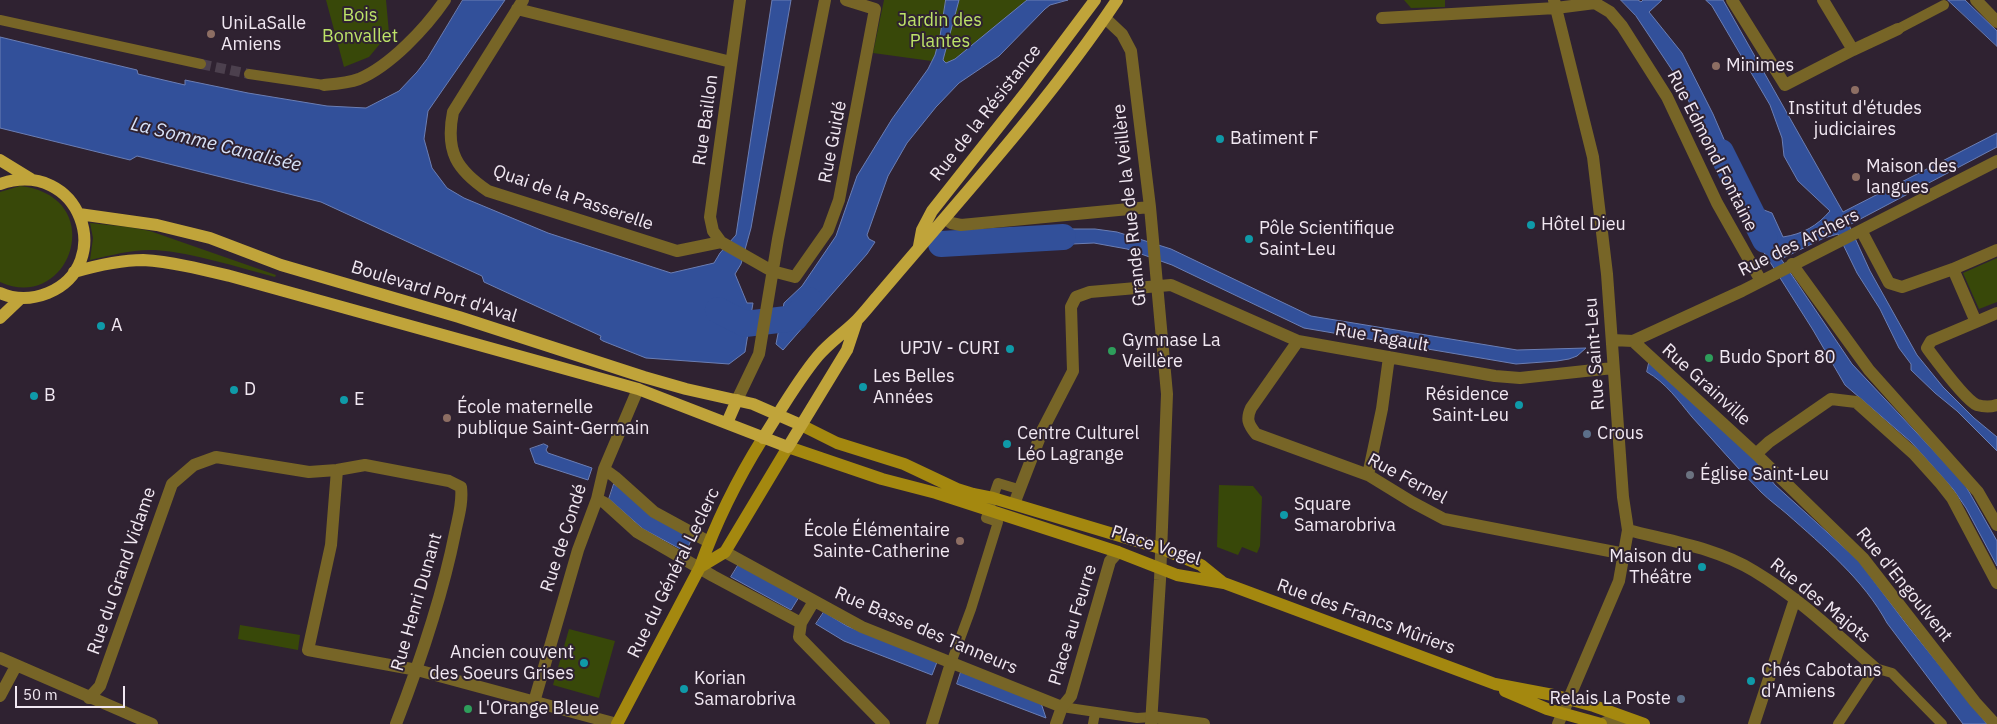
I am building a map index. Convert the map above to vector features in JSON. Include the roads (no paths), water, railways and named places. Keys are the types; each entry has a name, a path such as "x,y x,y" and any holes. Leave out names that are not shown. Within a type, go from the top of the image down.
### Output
{"main road":[{"name":"Rue de la Résistance","path":"763,438 795,386 818,356 832,341 857,320 919,246 987,170 1090,40 1117,0"},
{"name":"Rue de la Résistance","path":"919,246 922,230 932,211 1092,4"},
{"path":"0,160 31,179"},
{"path":"0,184 14,179 31,179 49,184 64,194 79,214 83,228 84,243 81,258 74,272 54,290 40,296 21,298 0,293"},
{"name":"Boulevard Port d'Aval","path":"79,214 157,225 210,238 281,265 459,317 644,377 686,389 737,400 778,414 801,425"},
{"name":"Boulevard Port d'Aval","path":"74,272 110,264 141,260 177,264 230,276 638,389 788,447"},
{"path":"0,318 21,298"},
{"name":"Rue de la Résistance","path":"788,447 847,350 857,320"},
{"path":"727,423 737,400"},
{"name":"Place Vogel","path":"801,425 837,443 904,464 957,489 1014,504 1160,548 1200,564 1224,583"},
{"name":"Rue du Général Leclerc","path":"617,724 700,568 709,542 748,462 763,438"},
{"name":"Place Vogel","path":"788,447 882,479 936,493 1118,552 1177,575 1224,583"},
{"name":"Rue du Général Leclerc","path":"725,552 788,447"},
{"path":"700,568 725,552 709,542"},
{"name":"Rue des Francs Mûriers","path":"1224,583 1495,684 1569,700 1644,724"},
{"name":"Rue des Francs Mûriers","path":"1495,684 1503,690 1547,709 1560,718 1602,724"}],"street":[{"path":"249,74 324,85 359,79 384,64 408,44 445,0"},
{"name":"Rue Baillon","path":"721,242 713,231 710,217 740,0"},
{"path":"737,400 759,354 772,271 825,0"},
{"name":"Rue Guidé","path":"772,271 795,277 828,230 839,200 875,9 846,0"},
{"path":"1732,0 1785,85 1944,5"},
{"path":"1823,0 1853,50"},
{"path":"1976,0 1997,22"},
{"name":"Rue Edmond Fontaine","path":"1382,18 1555,4 1595,3 1610,12 1622,26 1667,97 1717,203 1761,281"},
{"path":"520,4 731,62"},
{"name":"Quai de la Passerelle","path":"520,4 453,112 451,124 452,144 456,160 470,179 488,192 677,251 721,242"},
{"name":"Rue Saint-Leu","path":"1555,4 1593,157 1606,274 1623,497 1628,530 1619,581 1560,718"},
{"name":"Grande Rue de la Veillère","path":"1105,18 1122,34 1130,51 1134,72 1150,207 1167,394 1152,721"},
{"path":"0,20 201,64"},
{"name":"Rue des Archers","path":"1612,340 1633,341 1761,281 1997,161"},
{"path":"945,218 951,223 961,225 1136,210 1150,207"},
{"path":"1857,233 1889,283 1902,287 1953,269 1997,250"},
{"path":"721,242 772,271"},
{"path":"1790,266 1869,370 1978,492 1997,524"},
{"path":"1953,269 1976,322"},
{"name":"Rue Tagault","path":"1018,489 1044,429 1073,371 1072,307 1076,297 1090,292 1171,285 1298,341 1495,376 1520,378 1612,368"},
{"path":"1997,313 1932,341 1927,348 1953,382 1976,405 1990,407 1997,405"},
{"name":"Rue Fernel","path":"1298,341 1251,408 1248,416 1248,425 1256,434 1368,475 1444,519 1625,554"},
{"name":"Rue Grainville","path":"1633,341 1756,454"},
{"path":"1368,475 1382,409 1390,357"},
{"name":"Rue de Condé","path":"534,702 578,550 597,499 605,466 638,389"},
{"path":"1756,454 1769,442 1831,399 1856,402 1914,454 1952,498 1997,583"},
{"name":"Rue d'Engoulvent","path":"1756,454 1863,558 1974,702 1996,724"},
{"name":"Rue du Grand Vidame","path":"89,698 100,686 172,484 194,464 216,457 309,472 365,465 449,481 461,487"},
{"path":"605,466 654,512 709,542"},
{"path":"337,470 331,545 308,650 417,670 617,724"},
{"path":"932,724 998,522 986,518 998,483 1018,489 1014,504"},
{"name":"Rue Henri Dunant","path":"396,724 417,670 450,557 462,498 461,487"},
{"path":"597,499 605,503 637,532 712,576 801,623"},
{"name":"Rue des Majots","path":"1628,530 1702,548 1753,570 1795,599 1875,668 1892,673 1942,724"},
{"name":"Rue Basse des Tanneurs","path":"725,552 862,627 1062,707"},
{"name":"Place au Feurre","path":"1118,552 1110,561 1071,696 1062,707 1152,721"},
{"path":"1754,724 1795,599"},
{"path":"814,601 801,623 799,637 884,724"},
{"path":"0,658 152,724"},
{"path":"0,696 16,666"},
{"path":"1838,724 1875,668"},
{"path":"1056,724 1062,707"},
{"path":"1094,724 1095,713"},
{"path":"1602,724 1611,720 1626,724"},
{"path":"1152,721 1204,724"}],"water":[{"name":"La Somme Canalisée","path":"463,0 505,0 428,111 424,139 432,168 447,188 464,198 548,233 671,273 714,263 736,235 772,0 791,0 751,228 741,264 735,274 747,303 753,303 745,352 729,364 646,358 603,341 600,339 601,336 484,282 482,276 321,202 137,156 130,160 0,128 0,37 137,70 138,74 185,85 185,80 327,106 366,108 399,91 417,72"},
{"path":"946,0 959,0 943,60 946,63 955,59 1027,0 1068,0 1050,5 1045,9 999,56 959,83 936,107 907,143 888,176 867,235 869,239 875,242 867,254 783,350 776,344 784,303 802,286 836,236 857,176 892,119 928,69 935,55 940,36"},
{"path":"1621,0 1638,0 1641,2 1643,0 1662,0 1649,12 1682,53 1713,114 1742,181 1728,188 1680,82 1636,16"},
{"path":"1706,0 1723,0 1843,212 1997,133 1997,147 1849,225 1870,271 1917,355 1943,387 1974,418 1997,437 1997,451 1957,411 1911,370 1911,364 1899,348 1880,309 1857,273 1838,234 1824,238 1781,259 1852,364 1964,483 1997,541 1997,566 1966,508 1953,489 1911,442 1845,385 1813,330 1739,213 1753,206 1772,213 1783,237 1797,234 1809,228 1830,211 1798,181 1784,156 1782,138 1770,105 1712,6"},
{"path":"1948,0 1965,0 1997,31 1997,46"},
{"path":"1095,229 1117,232 1171,249 1311,316 1517,350 1586,348 1577,356 1569,359 1516,364 1304,328 1172,265 1127,249 1094,243 1028,246 1028,233"},
{"path":"1009,235 1010,247 938,251 943,239"},
{"path":"1649,363 1756,461 1775,485 1859,561 1907,625 1987,724 1963,724 1855,578 1828,551 1752,483 1671,392 1647,372"},
{"path":"544,444 548,446 546,450 548,453 592,468 588,480 535,463 530,449"},
{"path":"614,484 692,538 686,552 643,529 609,499"},
{"path":"739,564 799,597 791,610 731,577"},
{"path":"824,612 847,626 937,662 932,675 844,641 816,624"},
{"path":"961,672 1041,703 1046,718 957,684"}],"waterway":[{"path":"1721,152 1765,240"},
{"path":"941,244 1063,237"},
{"path":"718,310 745,324 795,318 809,300"}],"tunnel":[{"path":"201,64 249,74"}],"place":[{"name":"UniLaSalle Amiens","path":"211,34"},
{"name":"Minimes","path":"1716,66"},
{"name":"Institut d'études judiciaires","path":"1855,90"},
{"name":"Batiment F","path":"1220,139"},
{"name":"Maison des langues","path":"1856,177"},
{"name":"Hôtel Dieu","path":"1531,225"},
{"name":"Pôle Scientifique Saint-Leu","path":"1249,239"},
{"name":"A","path":"101,326"},
{"name":"UPJV - CURI","path":"1010,349"},
{"name":"Gymnase La Veillère","path":"1112,351"},
{"name":"Budo Sport 80","path":"1709,358"},
{"name":"Les Belles Années","path":"863,387"},
{"name":"D","path":"234,390"},
{"name":"B","path":"34,396"},
{"name":"E","path":"344,400"},
{"name":"Résidence Saint-Leu","path":"1519,405"},
{"name":"École maternelle publique Saint-Germain","path":"447,418"},
{"name":"Crous","path":"1587,434"},
{"name":"Centre Culturel Léo Lagrange","path":"1007,444"},
{"name":"Église Saint-Leu","path":"1690,475"},
{"name":"Square Samarobriva","path":"1284,515"},
{"name":"École Élémentaire Sainte-Catherine","path":"960,541"},
{"name":"Maison du Théâtre","path":"1702,567"},
{"name":"Ancien couvent des Soeurs Grises","path":"584,663"},
{"name":"Chés Cabotans d'Amiens","path":"1751,681"},
{"name":"Korian Samarobriva","path":"684,689"},
{"name":"Relais La Poste","path":"1681,699"},
{"name":"L'Orange Bleue","path":"468,709"}],"park label":[{"name":"Bois Bonvallet","path":"360,26"},
{"name":"Jardin des Plantes","path":"940,31"}]}
